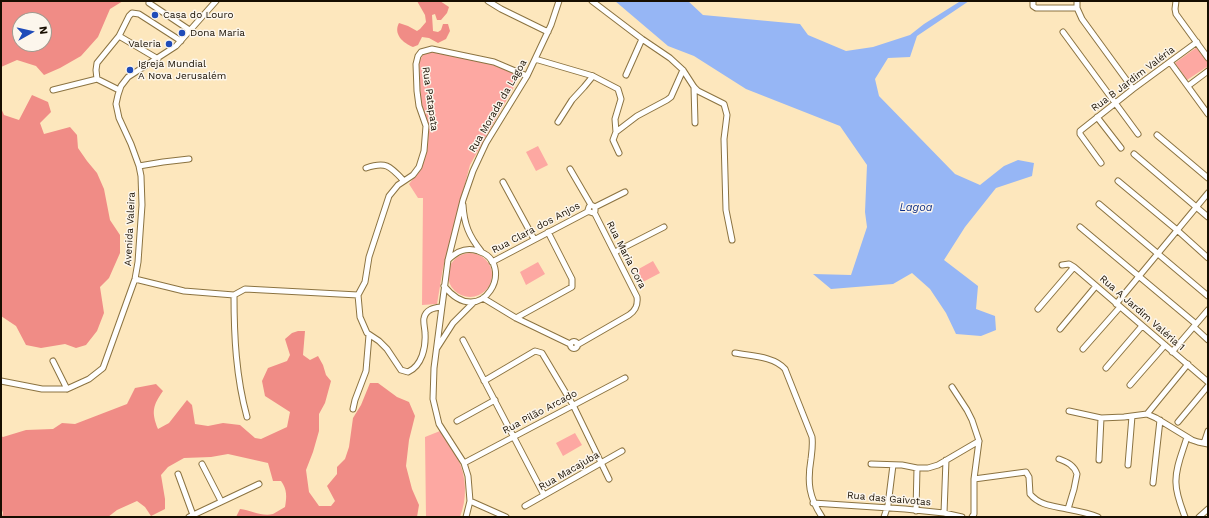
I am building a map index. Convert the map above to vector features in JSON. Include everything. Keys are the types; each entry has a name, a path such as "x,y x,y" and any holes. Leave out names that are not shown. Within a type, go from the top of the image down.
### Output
{"street":[{"path":"53,90 98,79 119,90 128,77 158,59 181,41 216,1"},
{"path":"488,1 548,32"},
{"name":"Rua Morada da Lagoa","path":"466,517 470,501 469,481 464,462 439,424 435,411 432,388 448,260 472,171 486,143 527,76 548,32 559,1"},
{"path":"592,1 670,58 683,70 694,88 724,104 726,109 724,139 726,210 732,240"},
{"path":"1033,1 1034,6 1039,8 1077,8"},
{"path":"1077,1 1077,8 1082,19 1133,89"},
{"path":"1176,1 1176,14 1208,58"},
{"path":"149,3 191,31"},
{"path":"98,79 96,70 97,63 119,36 130,14 140,14 181,41"},
{"path":"1063,32 1138,134"},
{"path":"119,36 158,59"},
{"path":"626,75 642,39"},
{"name":"Rua B Jardim Valéria","path":"1101,162 1080,134 1080,130 1197,42"},
{"name":"Rua Patapata","path":"441,307 428,311 424,317 425,346 418,365 408,372 401,370 379,340 369,335 364,329 360,317 358,295 365,282 369,257 385,206 394,188 409,179 416,172 424,151 426,126 419,106 416,64 418,56 420,52 432,49 494,62 527,76"},
{"path":"535,59 593,76 618,89 621,99 615,119 616,132 613,140 619,153"},
{"path":"1170,62 1208,114"},
{"path":"616,132 637,116 667,100 670,97 683,70"},
{"path":"1188,86 1208,71"},
{"path":"558,122 572,100 593,76"},
{"path":"694,88 695,123"},
{"name":"Avenida Valeira","path":"1,380 42,389 67,389 89,379 103,368 135,279 139,250 142,205 141,176 139,166 117,111 116,104 119,90"},
{"path":"1097,117 1120,148"},
{"path":"1157,134 1208,178"},
{"path":"1134,154 1208,217"},
{"path":"139,166 189,159"},
{"path":"366,168 377,164 385,165 404,181"},
{"name":"Rua Maria Cora","path":"516,318 570,344 574,342 577,345 634,312 638,303 637,297 615,252 570,169"},
{"path":"1118,181 1208,258"},
{"path":"503,182 534,239"},
{"name":"Rua Clara dos Anjos","path":"492,262 625,192"},
{"path":"1084,349 1139,277 1208,193"},
{"path":"463,200 466,227 472,240 481,252"},
{"path":"1099,204 1208,296"},
{"path":"615,252 664,226"},
{"path":"1080,227 1195,326 1208,340"},
{"path":"483,298 516,318 572,287 572,279 548,232"},
{"path":"436,350 453,323 474,302 483,298 492,289 495,282 495,268 487,256 481,252 472,249 463,250 455,253 448,260"},
{"path":"1038,309 1074,267 1066,264 1062,265"},
{"name":"Rua A Jardim Valéria 1","path":"1074,267 1208,382"},
{"path":"135,279 184,291 234,295 245,289 358,295"},
{"path":"444,286 450,294 458,299 466,302 474,302"},
{"path":"1060,329 1096,286"},
{"path":"234,295 237,371 241,396 247,417"},
{"path":"1172,352 1208,310"},
{"path":"1106,368 1142,326"},
{"path":"353,409 354,400 366,371 369,335"},
{"path":"463,340 544,495"},
{"path":"1130,385 1165,345"},
{"path":"484,381 535,351 540,351 544,354 573,406 609,479"},
{"path":"735,353 774,361 785,369 812,437 813,447 808,476 810,494 813,503 822,517"},
{"path":"53,361 67,389"},
{"path":"1147,414 1188,364"},
{"name":"Rua Pilão Arcado","path":"464,462 625,378"},
{"path":"1178,422 1208,386"},
{"path":"952,387 970,415 979,440 974,479 973,516"},
{"path":"457,421 495,400"},
{"path":"1069,411 1101,418 1147,414 1160,420 1187,437 1206,444 1208,431"},
{"path":"1128,465 1132,416"},
{"path":"1099,460 1101,418"},
{"path":"1153,483 1160,420"},
{"path":"1185,517 1177,491 1176,479 1187,437"},
{"path":"871,464 917,468 932,467 979,440"},
{"name":"Rua Macajuba","path":"525,506 622,451"},
{"path":"1059,459 1068,463 1076,470 1077,474 1068,509"},
{"path":"944,513 946,460"},
{"path":"202,464 221,501"},
{"path":"884,517 887,508 894,465"},
{"path":"916,511 917,468"},
{"path":"974,479 1026,472 1028,475 1030,494 1035,499 1046,505 1098,517"},
{"path":"178,474 191,516 258,484"},
{"path":"470,501 506,517"},
{"name":"Rua das Gaivotas","path":"813,503 944,513 962,517"},
{"path":"1199,517 1208,509"}],"shaded area":[{"path":"1,1 123,1 110,9 98,37 81,56 60,68 44,75 36,66 17,60 1,67"},
{"path":"417,1 440,1 449,7 447,13 441,20 437,20 435,14 432,15 433,31 438,32 441,30 443,24 448,24 450,31 446,39 438,43 429,38 422,37 418,45 413,47 400,38 397,31 399,23 417,31 426,22 425,15"},
{"path":"1197,47 1208,62 1208,66 1187,80 1175,63"},
{"path":"428,51 495,65 516,72 519,78 470,165 443,268 437,304 422,305 423,198 418,198 409,184 420,170 426,150 427,121 421,106 419,62 423,55"},
{"path":"32,95 48,102 51,112 40,123 44,134 70,127 77,135 78,148 97,173 104,189 110,220 120,235 120,253 109,278 100,287 104,313 97,331 86,345 76,348 65,344 41,348 26,345 16,326 1,316 1,108 4,115 19,120"},
{"path":"538,146 548,165 536,171 526,152"},
{"path":"466,253 474,253 479,254 486,259 491,266 491,284 486,291 479,296 466,297 458,294 451,287 448,279 448,271 451,263 458,256"},
{"path":"653,261 660,273 641,283 635,271"},
{"path":"538,262 545,274 526,285 520,272"},
{"path":"305,331 303,355 310,360 318,356 326,375 331,381 325,403 319,414 319,431 306,470 309,492 319,506 331,506 335,501 327,486 337,474 337,467 345,459 349,447 353,418 361,405 370,383 378,383 397,397 409,402 415,416 409,440 406,466 412,489 419,505 417,517 236,517 240,509 265,515 273,514 285,507 286,493 281,481 273,481 268,463 228,454 211,457 184,458 168,467 161,475 165,509 151,516 145,507 137,501 117,510 108,517 2,517 1,436 3,437 26,430 53,429 62,423 75,424 127,404 135,388 156,384 163,391 157,400 154,409 154,418 158,429 169,423 187,400 192,405 195,424 208,426 223,423 240,425 255,438 261,439 287,427 290,412 265,396 262,381 268,368 287,361 290,355 285,339 292,333"},
{"path":"440,431 456,455 463,473 465,495 460,517 426,517 425,437"},
{"path":"575,433 582,445 563,456 556,443"}],"water":[{"name":"Lagoa","path":"615,1 688,1 703,15 800,24 808,35 846,51 873,47 910,35 924,24 959,2 969,1 917,36 910,57 888,58 875,79 879,96 955,174 980,185 1004,166 1018,160 1034,163 1032,176 996,188 965,227 944,260 978,286 976,309 995,316 996,330 981,336 956,334 946,313 930,289 912,273 893,284 831,289 813,274 851,275 867,227 865,212 867,165 840,126 746,89 694,56 668,46"}],"place":[{"name":"Casa do Louro","path":"155,15"},
{"name":"Dona Maria","path":"182,33"},
{"name":"Valeria","path":"169,44"},
{"name":"Igreja Mundial A Nova Jerusalém","path":"130,70"}]}
